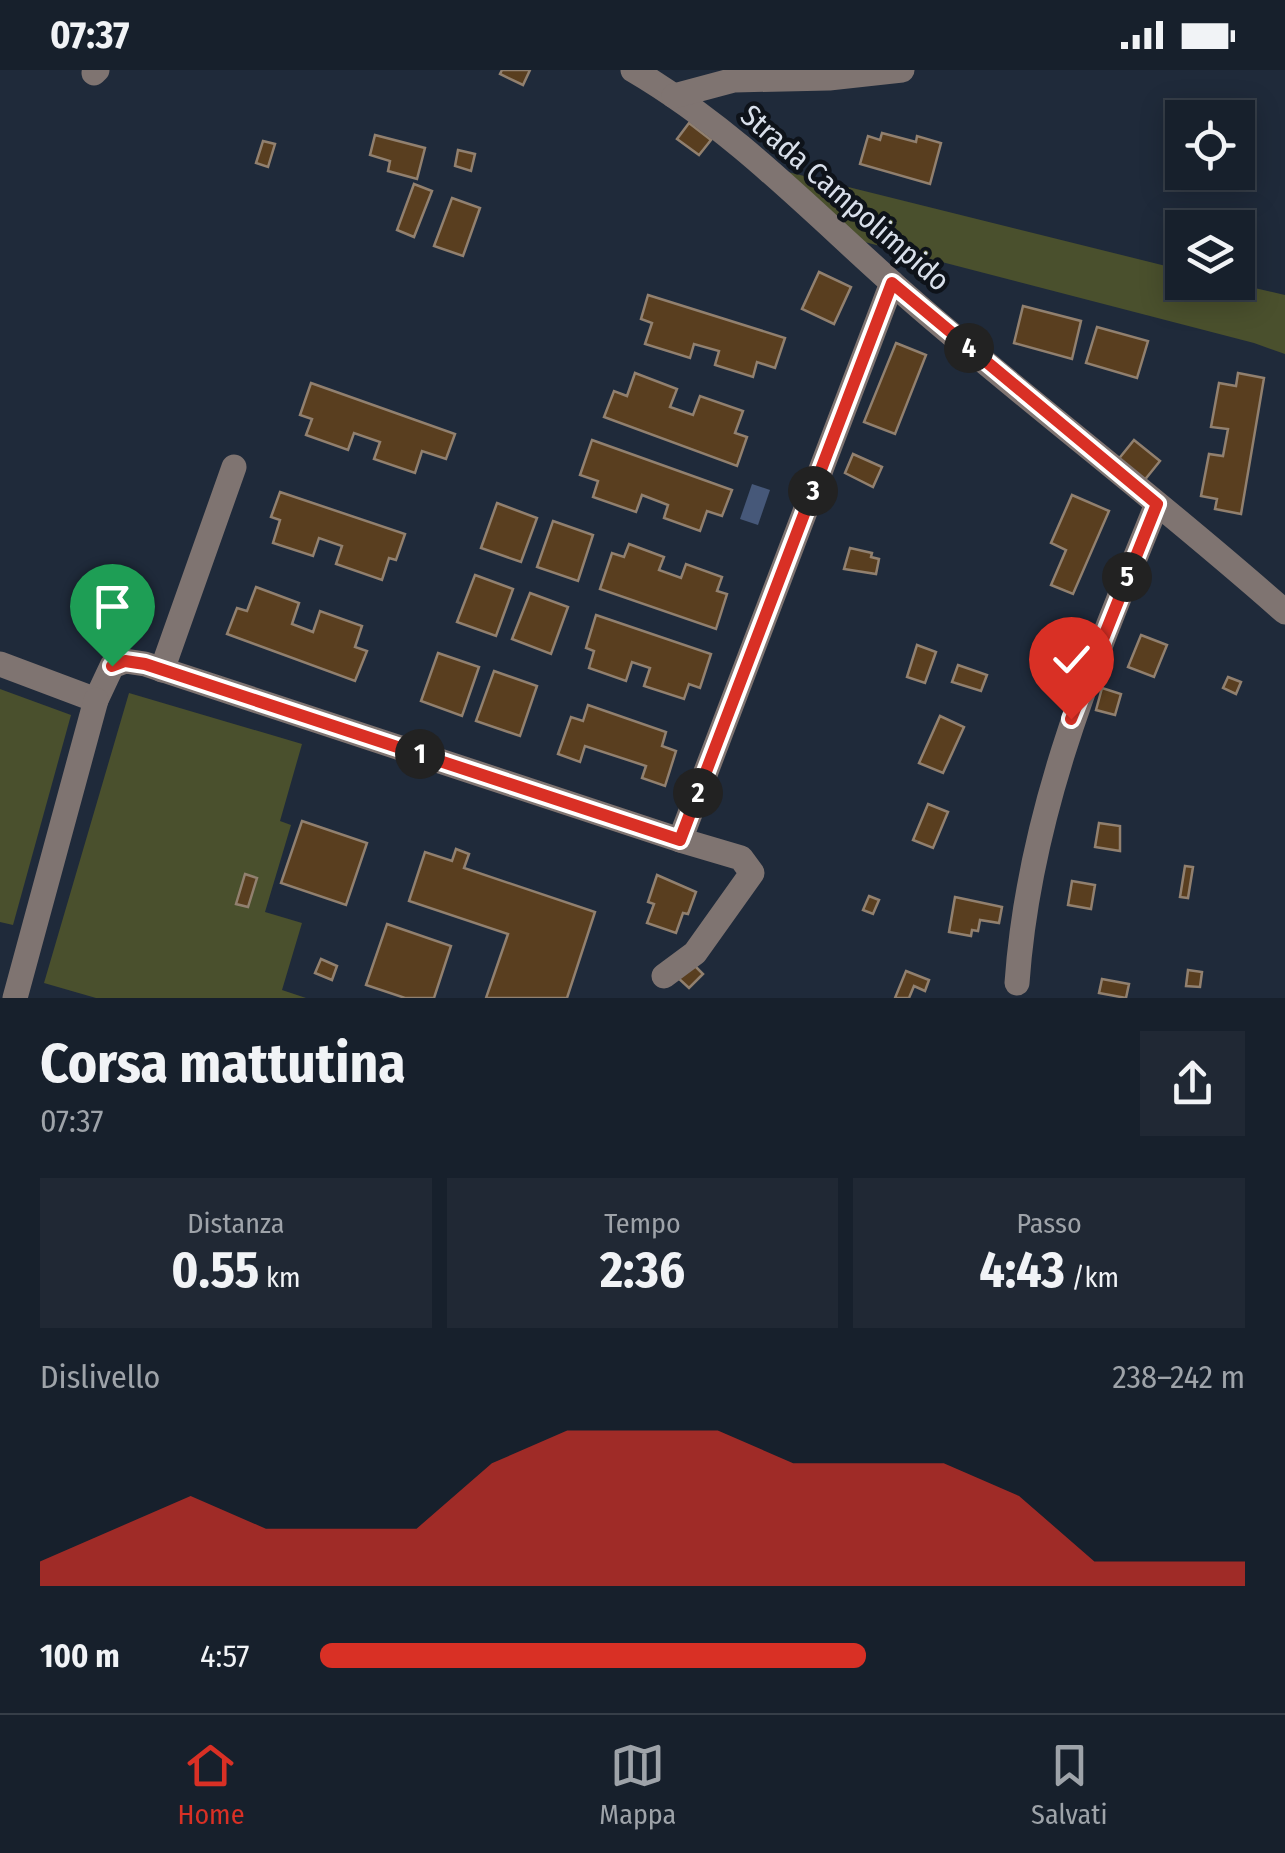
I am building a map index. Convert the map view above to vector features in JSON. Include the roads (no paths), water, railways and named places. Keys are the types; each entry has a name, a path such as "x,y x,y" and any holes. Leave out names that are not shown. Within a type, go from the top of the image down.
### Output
{"street":[{"name":"Strada Campolimpido","path":"634,70 674,96 787,184 892,283 1285,612"},
{"path":"674,96 734,80 829,78 902,70"},
{"path":"680,840 892,283"},
{"path":"162,670 234,467"},
{"path":"1017,983 1029,882 1071,719 1157,504"},
{"path":"15,998 13,957 104,677 118,662 162,670 741,858 752,873 695,953 664,976"},
{"path":"0,664 96,700"}],"water":[{"path":"752,484 770,490 758,525 740,519"}]}
